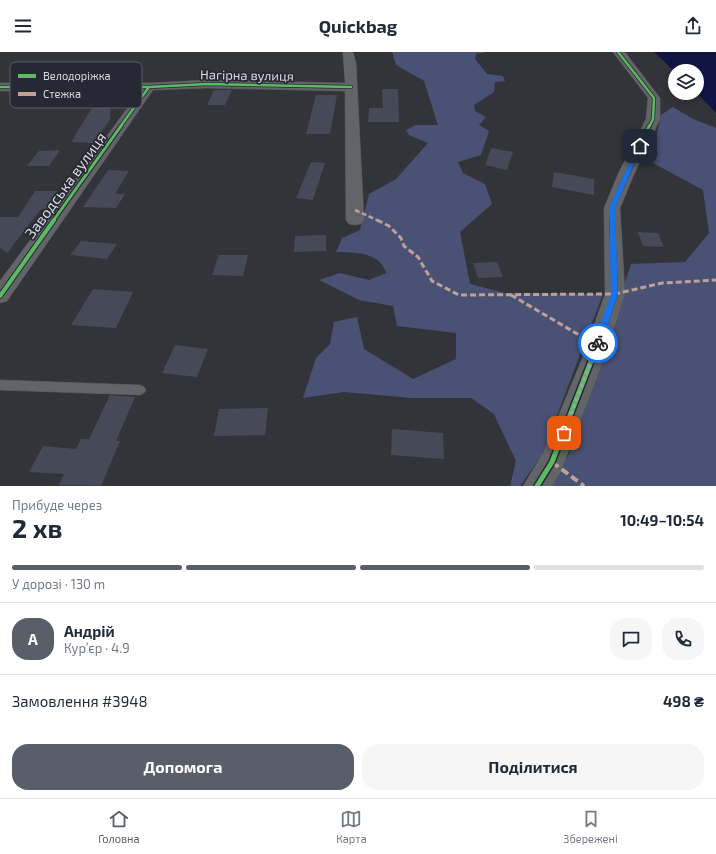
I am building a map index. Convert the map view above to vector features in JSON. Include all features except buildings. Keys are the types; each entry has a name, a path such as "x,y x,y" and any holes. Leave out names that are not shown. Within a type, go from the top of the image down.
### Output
{"street":[{"path":"348,52 351,87 355,220"},
{"path":"537,486 552,462 592,359 615,294 612,208 626,172 653,119 654,98 618,52"},
{"name":"Нагірна вулиця","path":"142,88 207,84 351,87"},
{"name":"Нагірна вулиця","path":"0,87 10,87"},
{"name":"Заводська вулиця","path":"142,98 149,88"},
{"name":"Заводська вулиця","path":"0,296 135,108"}],"lane":[{"path":"0,385 140,390"}],"shaded area":[{"path":"392,52 486,52 476,54 475,59 487,74 503,76 505,81 495,82 494,92 474,105 475,111 486,117 479,125 489,131 481,155 458,162 463,173 485,184 492,204 460,232 470,284 505,293 603,294 542,455 520,486 510,486 516,461 494,414 471,398 412,398 344,392 303,398 316,358 330,344 334,322 357,317 364,349 413,379 456,359 456,333 397,326 393,306 359,300 319,280 340,273 369,280 386,273 383,266 372,257 359,253 336,252 342,238 360,230 369,194 396,179 428,143 409,135 406,130 416,125 438,125 424,81 396,65"},
{"path":"654,52 716,52 716,113 704,100 704,64 668,64 668,65"},
{"path":"673,107 693,119 716,128 716,486 551,486 570,452 631,264 685,262 709,233 703,190 651,162 661,115"}],"marked path":[{"path":"355,210 389,226 401,238 404,246 418,257 432,281 459,295 615,294 662,283 716,280"},
{"path":"511,295 597,345"},
{"path":"552,462 584,486"}],"cycle path":[{"path":"537,486 552,462 593,359 615,294 612,208 627,172 653,119 654,98 618,52"},
{"path":"142,87 207,84 351,87"},
{"path":"0,87 10,87"},
{"path":"142,97 149,87"},
{"path":"0,296 134,108"}],"way so far":[{"path":"564,433 598,343"}],"route":[{"path":"598,343 615,294 612,208 626,172 640,146"}]}
